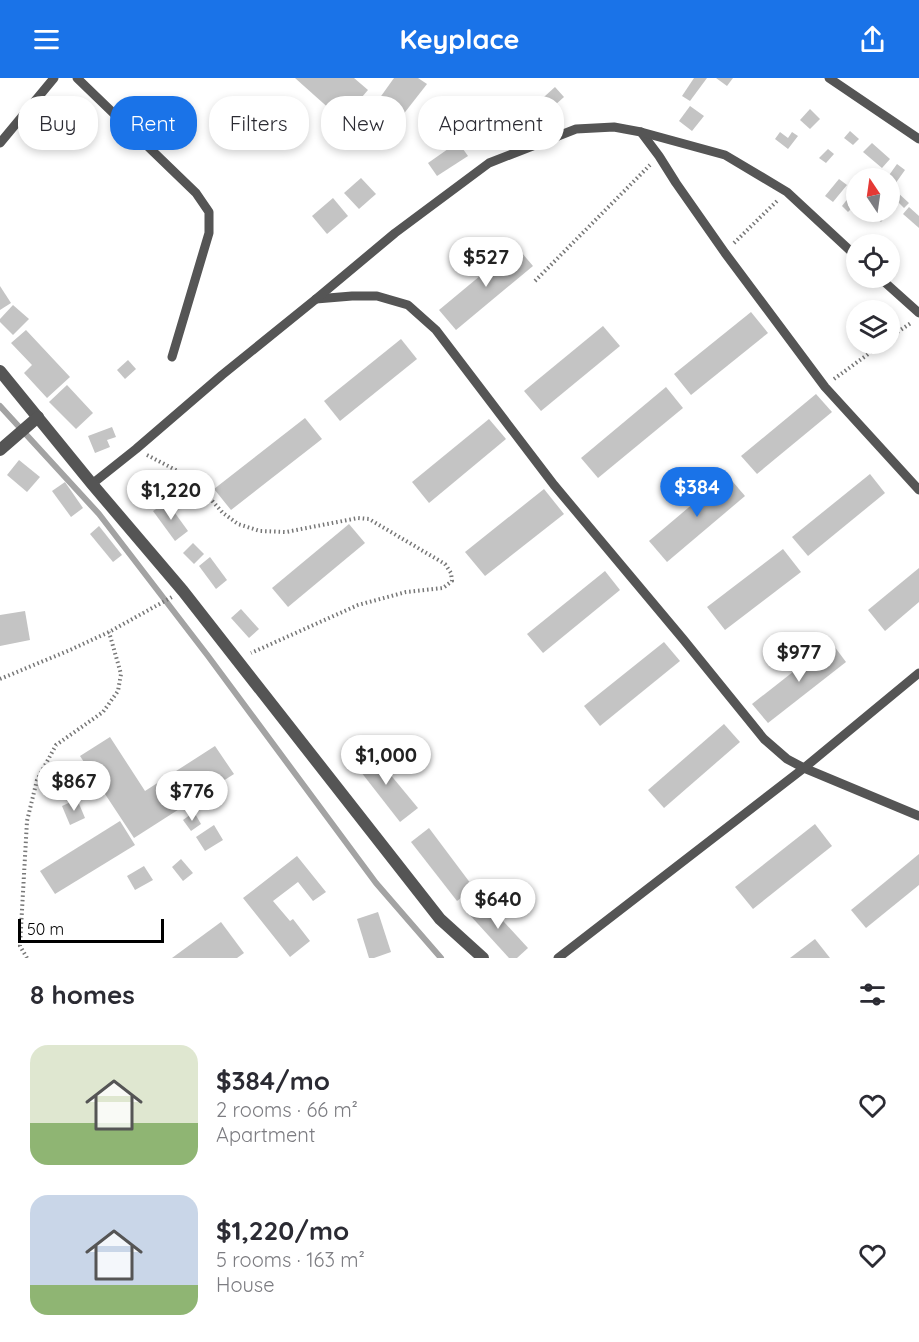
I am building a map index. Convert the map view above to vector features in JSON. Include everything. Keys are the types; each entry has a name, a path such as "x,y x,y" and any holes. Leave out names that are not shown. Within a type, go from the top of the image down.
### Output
{"street":[{"path":"0,371 183,591 440,918 483,958"},
{"path":"0,450 38,417"}],"lane":[{"path":"0,144 54,78"},
{"path":"77,78 196,193 209,212 209,233 172,357"},
{"path":"829,78 919,139"},
{"path":"92,484 395,233 489,163 576,129 614,127 725,155 787,192 846,247"},
{"path":"641,132 726,253 825,387 919,490"},
{"path":"891,288 919,313"},
{"path":"316,300 377,296 408,305 436,330 554,485 764,739 787,759 804,768 919,816"},
{"path":"558,958 804,768 919,673"}],"path":[{"path":"536,280 659,156"},
{"path":"726,253 787,192"},
{"path":"900,330 919,318"},
{"path":"825,387 869,354"},
{"path":"136,449 193,479 222,513 238,524 260,531 286,532 358,518 369,519 445,564 451,573 452,581 443,588 406,592 358,605 236,659"},
{"path":"0,680 109,632 183,591"},
{"path":"27,958 20,946 27,821 37,780 56,745 103,712 118,691 121,674 109,632"}],"building":[{"path":"295,78 354,78 368,90 363,96 321,96 321,101"},
{"path":"394,78 418,78 427,84 406,111 406,96 381,96"},
{"path":"694,78 707,78 690,101 682,96"},
{"path":"716,78 733,78 727,86"},
{"path":"555,87 563,96 545,96"},
{"path":"690,106 704,116 692,131 679,121"},
{"path":"810,109 820,119 810,129 800,120"},
{"path":"850,131 859,139 853,145 844,138"},
{"path":"780,132 788,138 792,132 798,136 788,149 775,139"},
{"path":"872,143 890,159 882,168 863,152"},
{"path":"828,149 834,154 826,163 819,158"},
{"path":"447,150 464,150 468,156 437,176 428,163"},
{"path":"897,164 905,170 900,177 900,168 894,168"},
{"path":"361,178 376,194 359,209 344,193"},
{"path":"839,179 846,184 833,202 825,196"},
{"path":"900,195 909,203 904,208 900,204"},
{"path":"333,198 348,216 327,234 312,216"},
{"path":"909,207 919,216 919,228 903,214"},
{"path":"516,246 533,266 456,330 439,310"},
{"path":"0,286 11,303 0,310"},
{"path":"13,305 29,319 13,335 0,322 0,319"},
{"path":"751,312 768,333 691,395 674,374"},
{"path":"603,326 620,346 541,411 524,391"},
{"path":"26,330 70,377 47,398 24,373 32,365 11,343"},
{"path":"401,339 417,359 340,421 324,401"},
{"path":"128,360 136,369 125,379 117,370"},
{"path":"67,385 93,413 76,429 49,402"},
{"path":"666,387 683,408 598,478 581,458"},
{"path":"816,394 832,412 757,474 741,456"},
{"path":"305,418 322,439 231,510 214,489"},
{"path":"489,419 506,439 429,503 412,482"},
{"path":"112,427 116,437 107,440 110,447 95,453 88,436"},
{"path":"19,460 40,477 27,492 7,475"},
{"path":"870,474 885,493 808,556 792,537"},
{"path":"727,475 745,496 667,562 649,541"},
{"path":"65,482 83,508 71,517 52,491"},
{"path":"152,489 163,500 155,508 144,496"},
{"path":"544,489 564,514 485,576 465,552"},
{"path":"167,502 188,531 175,541 153,511"},
{"path":"349,524 365,543 288,607 272,588"},
{"path":"99,526 122,555 113,562 90,534"},
{"path":"193,543 204,554 194,564 183,553"},
{"path":"783,549 801,572 725,630 707,607"},
{"path":"210,557 227,580 216,589 199,566"},
{"path":"919,568 919,602 885,631 868,610"},
{"path":"605,571 620,590 543,653 527,634"},
{"path":"241,609 259,629 249,638 231,618"},
{"path":"25,611 30,640 0,646 0,615"},
{"path":"664,642 680,661 600,726 584,706"},
{"path":"831,642 846,662 768,723 752,704"},
{"path":"724,724 740,742 664,808 648,790"},
{"path":"110,737 145,791 215,746 234,774 134,838 80,756"},
{"path":"370,750 418,808 400,822 354,763"},
{"path":"77,799 85,818 70,825 62,806"},
{"path":"194,812 201,824 191,831 183,820"},
{"path":"120,821 135,845 55,894 40,871"},
{"path":"815,824 832,846 753,909 735,887"},
{"path":"214,825 223,840 205,851 196,837"},
{"path":"429,828 474,888 457,901 411,842"},
{"path":"919,854 919,885 866,928 851,910"},
{"path":"297,856 326,892 313,901 298,882 273,901 290,921 293,919 310,941 290,957 243,898"},
{"path":"181,859 193,873 183,881 172,867"},
{"path":"144,866 153,880 135,890 127,876"},
{"path":"483,899 528,948 517,958 509,958 468,913"},
{"path":"378,912 391,952 369,958 357,919"},
{"path":"221,922 244,953 237,958 172,958"},
{"path":"815,939 830,958 790,958"}],"waterway":[{"path":"0,406 99,514 208,656 376,883 441,958"}]}
